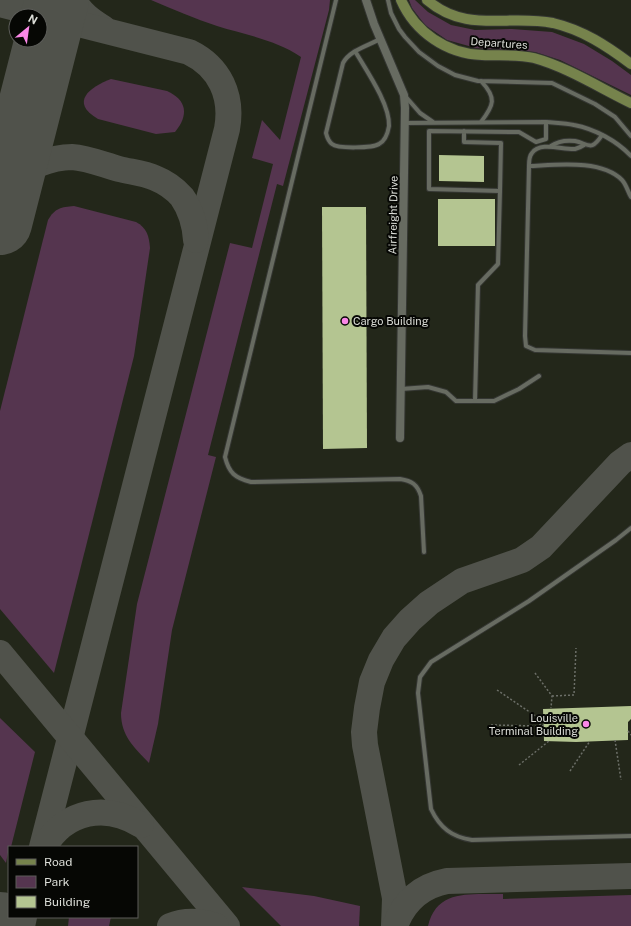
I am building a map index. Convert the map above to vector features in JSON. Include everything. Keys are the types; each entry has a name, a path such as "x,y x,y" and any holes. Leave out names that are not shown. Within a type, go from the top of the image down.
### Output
{"main road":[{"name":"Departures","path":"400,0 411,18 421,30 434,40 453,50 482,55 533,58 548,62 631,103"},
{"path":"427,0 443,12 459,18 480,21 536,21 576,30 597,40 631,64"}],"street":[{"name":"Airfreight Drive","path":"366,0 380,39 404,95 405,123 400,438"}],"lane":[{"path":"336,0 225,457 227,466 232,473 240,479 251,482 400,479 414,483 419,488 421,496 424,552"},
{"path":"388,0 391,13 399,29 428,60 448,72 480,81 552,83 595,104 615,117 631,136"},
{"path":"355,51 385,104 389,125 387,134 381,144 375,146 335,146 327,139 326,133 342,63 348,55 355,51 380,39"},
{"path":"480,81 491,94 492,101 491,108 480,122"},
{"path":"404,95 420,113 433,122"},
{"path":"500,191 429,189 430,131 519,132 536,142 546,139 546,122"},
{"path":"405,123 546,122 575,125 592,130 614,141 631,156"},
{"path":"464,131 464,142 501,143 498,264 478,285 475,401"},
{"path":"602,135 597,142 591,146 584,145 576,141 558,141 551,146 535,149 531,154 529,166 524,336 526,346 535,350 631,353"},
{"path":"551,146 577,149 584,145"},
{"path":"529,166 592,165 607,170 623,180 631,196"},
{"path":"401,389 428,387 446,392 456,400 494,401 519,389 539,376"},
{"path":"631,528 529,601 431,662 420,677 418,693 431,809 442,826 451,833 460,838 472,840 631,836"}],"path":[{"path":"552,696 574,695 576,648"},
{"path":"535,673 552,696 551,708"},
{"path":"491,725 544,726 540,725 540,719 497,690"},
{"path":"628,731 631,735"},
{"path":"615,740 621,780"},
{"path":"519,765 549,741"},
{"path":"570,771 590,741"}],"shaded area":[{"path":"0,0 631,0 631,926 0,926"}],"green space":[{"path":"151,0 330,0 329,10 283,186 277,184 208,455 216,457 172,630 158,724 149,763 129,741 123,728 121,713 137,604 230,243 252,248 273,164 252,158 262,120 280,140 301,57 271,42 209,23"},
{"path":"409,0 415,0 428,12 451,25 475,30 512,29 552,32 584,44 612,61 631,75 631,95 560,60 535,52 476,48 447,40 425,25 412,8"},
{"path":"111,79 167,91 179,99 184,108 184,114 175,132 156,134 98,119 89,113 85,107 84,101 86,96 96,86"},
{"path":"74,206 140,224 147,233 150,248 134,356 54,673 0,609 0,411 48,220 53,213 59,209"},
{"path":"0,718 35,752 11,846 8,846 6,863 0,855"},
{"path":"242,887 314,896 360,906 359,926 281,926"},
{"path":"503,894 503,899 631,895 631,926 428,926 439,905 448,899 468,895"},
{"path":"69,918 111,918 109,926 68,926"}],"building":[{"path":"439,155 484,156 484,182 439,181"},
{"path":"438,199 495,199 495,246 438,246"},
{"name":"Cargo Building","path":"322,207 366,207 367,448 323,449"},
{"name":"Louisville Terminal Building","path":"631,706 631,719 628,722 628,740 576,742 544,741 543,709"}],"taxiway":[{"path":"74,0 83,13 103,28"},
{"path":"0,4 189,52 200,58 216,74 226,94 228,105 227,129 42,846"},
{"path":"0,226 13,190 23,175 30,169 47,161 72,157 146,175 170,186 182,197 188,207 194,223 196,240"},
{"path":"394,926 395,898 365,745 364,732 372,682 381,660 394,638 410,620 429,603 462,581 522,560 541,547 620,463 631,455"},
{"path":"0,653 227,926"},
{"path":"45,846 53,835 64,825 75,818 88,814 114,814 128,818 141,825"},
{"path":"395,926 403,909 415,896 429,887 447,881 631,876"},
{"path":"22,926 24,918"},
{"path":"170,926 193,922 216,926"}],"runway":[{"path":"0,223 57,0"}],"place":[{"name":"Cargo Building","path":"345,321"},
{"name":"Louisville Terminal Building","path":"586,724"}]}
